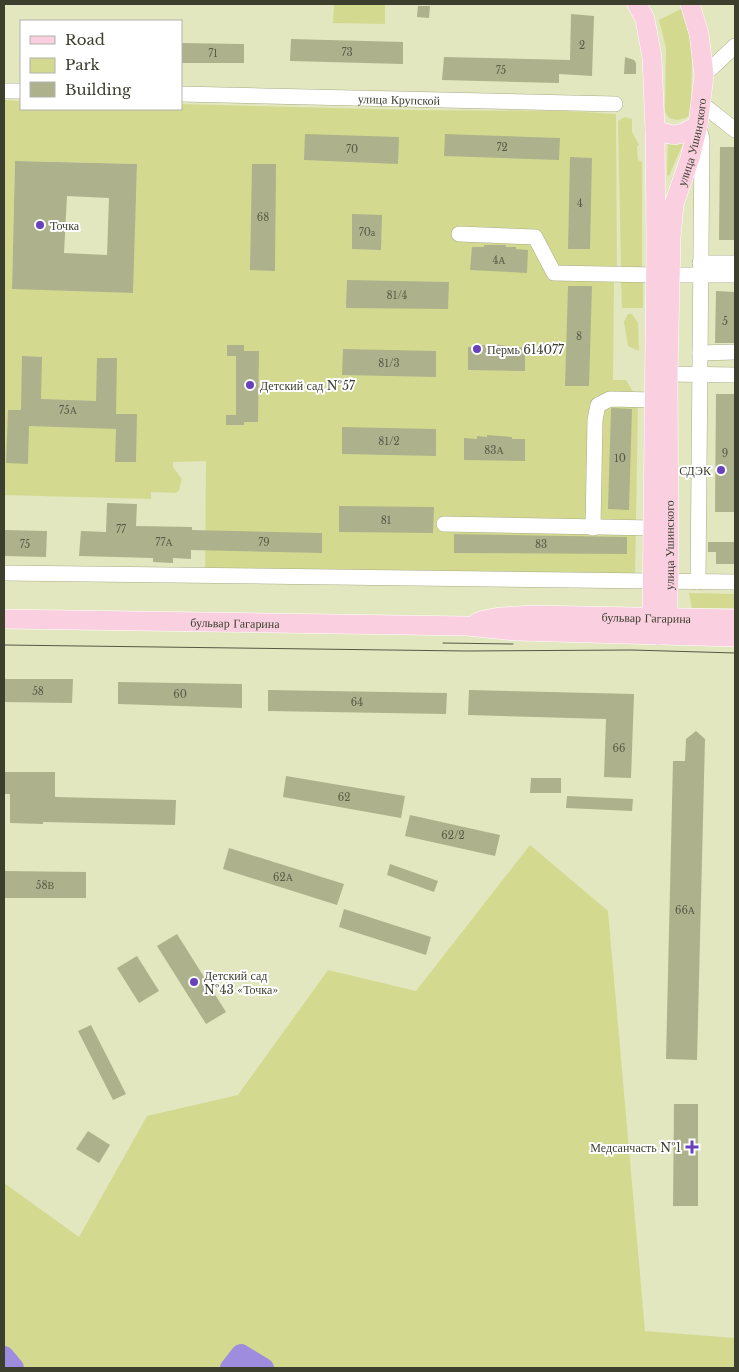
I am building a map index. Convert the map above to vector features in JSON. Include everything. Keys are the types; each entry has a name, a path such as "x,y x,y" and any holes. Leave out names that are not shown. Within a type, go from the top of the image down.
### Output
{"main road":[{"name":"улица Ушинского","path":"637,4 645,19 652,58 654,129 663,275 661,581 658,635"},
{"name":"улица Ушинского","path":"663,275 671,238 674,204 690,158 702,104 704,76 699,34 690,4"},
{"path":"654,129 676,136 698,125"},
{"name":"улица Ушинского","path":"661,374 654,400 653,528 661,581"},
{"name":"бульвар Гагарина","path":"468,626 489,619 511,616 735,619"},
{"name":"бульвар Гагарина","path":"4,619 468,626 516,631 735,637"}],"street":[{"path":"704,76 735,46"},
{"path":"4,91 20,91"},
{"name":"улица Крупской","path":"182,94 616,104"},
{"path":"702,104 735,130"},
{"path":"698,125 702,138 698,582"},
{"path":"459,234 535,237 554,273 663,275 735,263"},
{"path":"700,270 735,275"},
{"path":"700,353 735,352"},
{"path":"661,374 735,375"},
{"path":"593,528 598,405 610,399 654,400"},
{"path":"444,524 653,528"},
{"path":"4,574 735,582"}],"green space":[{"path":"334,4 385,4 385,24 333,23"},
{"path":"683,8 692,47 691,114 684,119 675,119 669,118 665,112 666,48 659,20"},
{"path":"4,100 20,101 20,110 182,110 182,104 412,110 567,111 616,114 617,273 614,280 613,380 626,380 638,400 635,581 205,576 206,461 173,462 173,467 182,479 179,490 176,493 151,492 151,499 4,495","holes":["15,161 137,164 132,293 12,288"]},
{"path":"625,117 632,119 632,132 639,145 637,146 638,160 642,162 642,269 621,269 618,121"},
{"path":"668,140 684,141 669,176 667,175"},
{"path":"621,279 643,281 643,308 622,308"},
{"path":"628,314 632,314 638,323 639,351 628,346 624,322"},
{"path":"689,593 735,594 735,608 692,608"},
{"path":"530,845 608,911 645,1331 735,1338 735,1368 4,1368 4,1183 79,1237 147,1116 238,1095 328,970 416,991"}],"building":[{"path":"418,6 430,6 429,18 417,17"},
{"path":"571,14 594,16 592,76 559,74 559,83 442,80 444,57 570,60"},
{"path":"291,39 403,42 403,64 290,61"},
{"path":"182,43 244,44 244,63 182,63"},
{"path":"625,57 634,60 636,63 636,74 624,74"},
{"path":"305,134 399,137 398,164 304,160"},
{"path":"445,134 560,138 559,160 444,156"},
{"path":"720,147 735,147 735,240 719,240"},
{"path":"570,157 592,158 590,249 568,249"},
{"name":"Точка","path":"15,161 137,164 133,293 12,289","holes":["67,196 109,198 107,255 64,253"]},
{"path":"252,164 276,164 275,271 250,270"},
{"path":"352,214 382,215 381,250 352,249"},
{"path":"484,245 506,245 506,247 528,250 527,273 470,270 472,247 484,247"},
{"path":"347,280 449,282 448,309 346,308"},
{"path":"568,286 592,286 589,386 565,386"},
{"path":"716,291 735,292 735,343 715,343"},
{"path":"492,344 525,348 525,371 468,370 468,347 481,347 481,345"},
{"path":"227,345 244,345 244,351 259,351 258,422 244,422 244,425 226,425 226,415 236,415 236,356 227,356"},
{"path":"343,349 436,351 436,377 342,375"},
{"path":"22,356 42,357 41,399 96,401 97,358 117,358 116,414 137,414 136,462 115,462 116,429 29,426 28,464 6,463 8,410 21,410"},
{"path":"716,394 735,394 735,512 715,512"},
{"path":"612,408 632,409 629,510 608,509"},
{"path":"342,427 436,429 436,456 342,454"},
{"path":"487,435 525,439 525,461 464,460 464,438 477,439 477,436 487,437"},
{"path":"107,503 137,504 136,526 192,527 192,530 322,533 322,553 191,550 191,559 173,558 173,563 153,562 153,558 79,556 81,531 106,532"},
{"path":"339,506 434,507 433,533 339,532"},
{"path":"4,530 47,531 46,557 4,556"},
{"path":"454,534 627,537 627,554 454,553"},
{"path":"708,542 735,542 735,564 716,564 716,552 708,552"},
{"path":"4,679 73,679 72,703 4,702"},
{"path":"118,682 242,684 242,708 118,704"},
{"path":"268,690 447,693 446,714 268,711"},
{"path":"469,690 634,694 631,778 604,777 606,719 468,715"},
{"path":"696,731 705,739 697,1060 666,1059 673,761 685,761 686,739"},
{"path":"4,772 55,772 55,797 176,800 175,825 10,823 10,794 4,794"},
{"path":"286,776 405,796 401,818 283,797"},
{"path":"531,778 561,778 561,793 530,793"},
{"path":"567,796 633,799 632,811 566,808"},
{"path":"410,815 500,835 495,856 405,836"},
{"path":"229,848 344,884 337,905 223,869"},
{"path":"390,864 438,881 434,892 387,875"},
{"path":"4,871 86,872 86,898 4,898"},
{"path":"344,909 431,937 426,955 339,927"},
{"path":"177,934 226,1012 206,1024 157,946"},
{"path":"137,956 159,991 139,1003 117,968"},
{"path":"91,1025 126,1094 113,1100 78,1031"},
{"path":"674,1104 698,1104 698,1206 673,1206"},
{"path":"88,1131 110,1145 99,1163 76,1149"}],"waterway":[{"path":"230,1368 241,1354 264,1368"},
{"path":"4,1356 14,1368"}],"tram line":[{"path":"443,643 513,644"},
{"path":"4,645 466,651 632,650 735,653"}],"place":[{"name":"Точка","path":"40,225"},
{"name":"Пермь 614077","path":"477,349"},
{"name":"Детский сад №57","path":"250,385"},
{"name":"СДЭК","path":"721,470"},
{"name":"Детский сад №43 «Точка»","path":"194,982"},
{"name":"Медсанчасть №1","path":"692,1147"}]}
